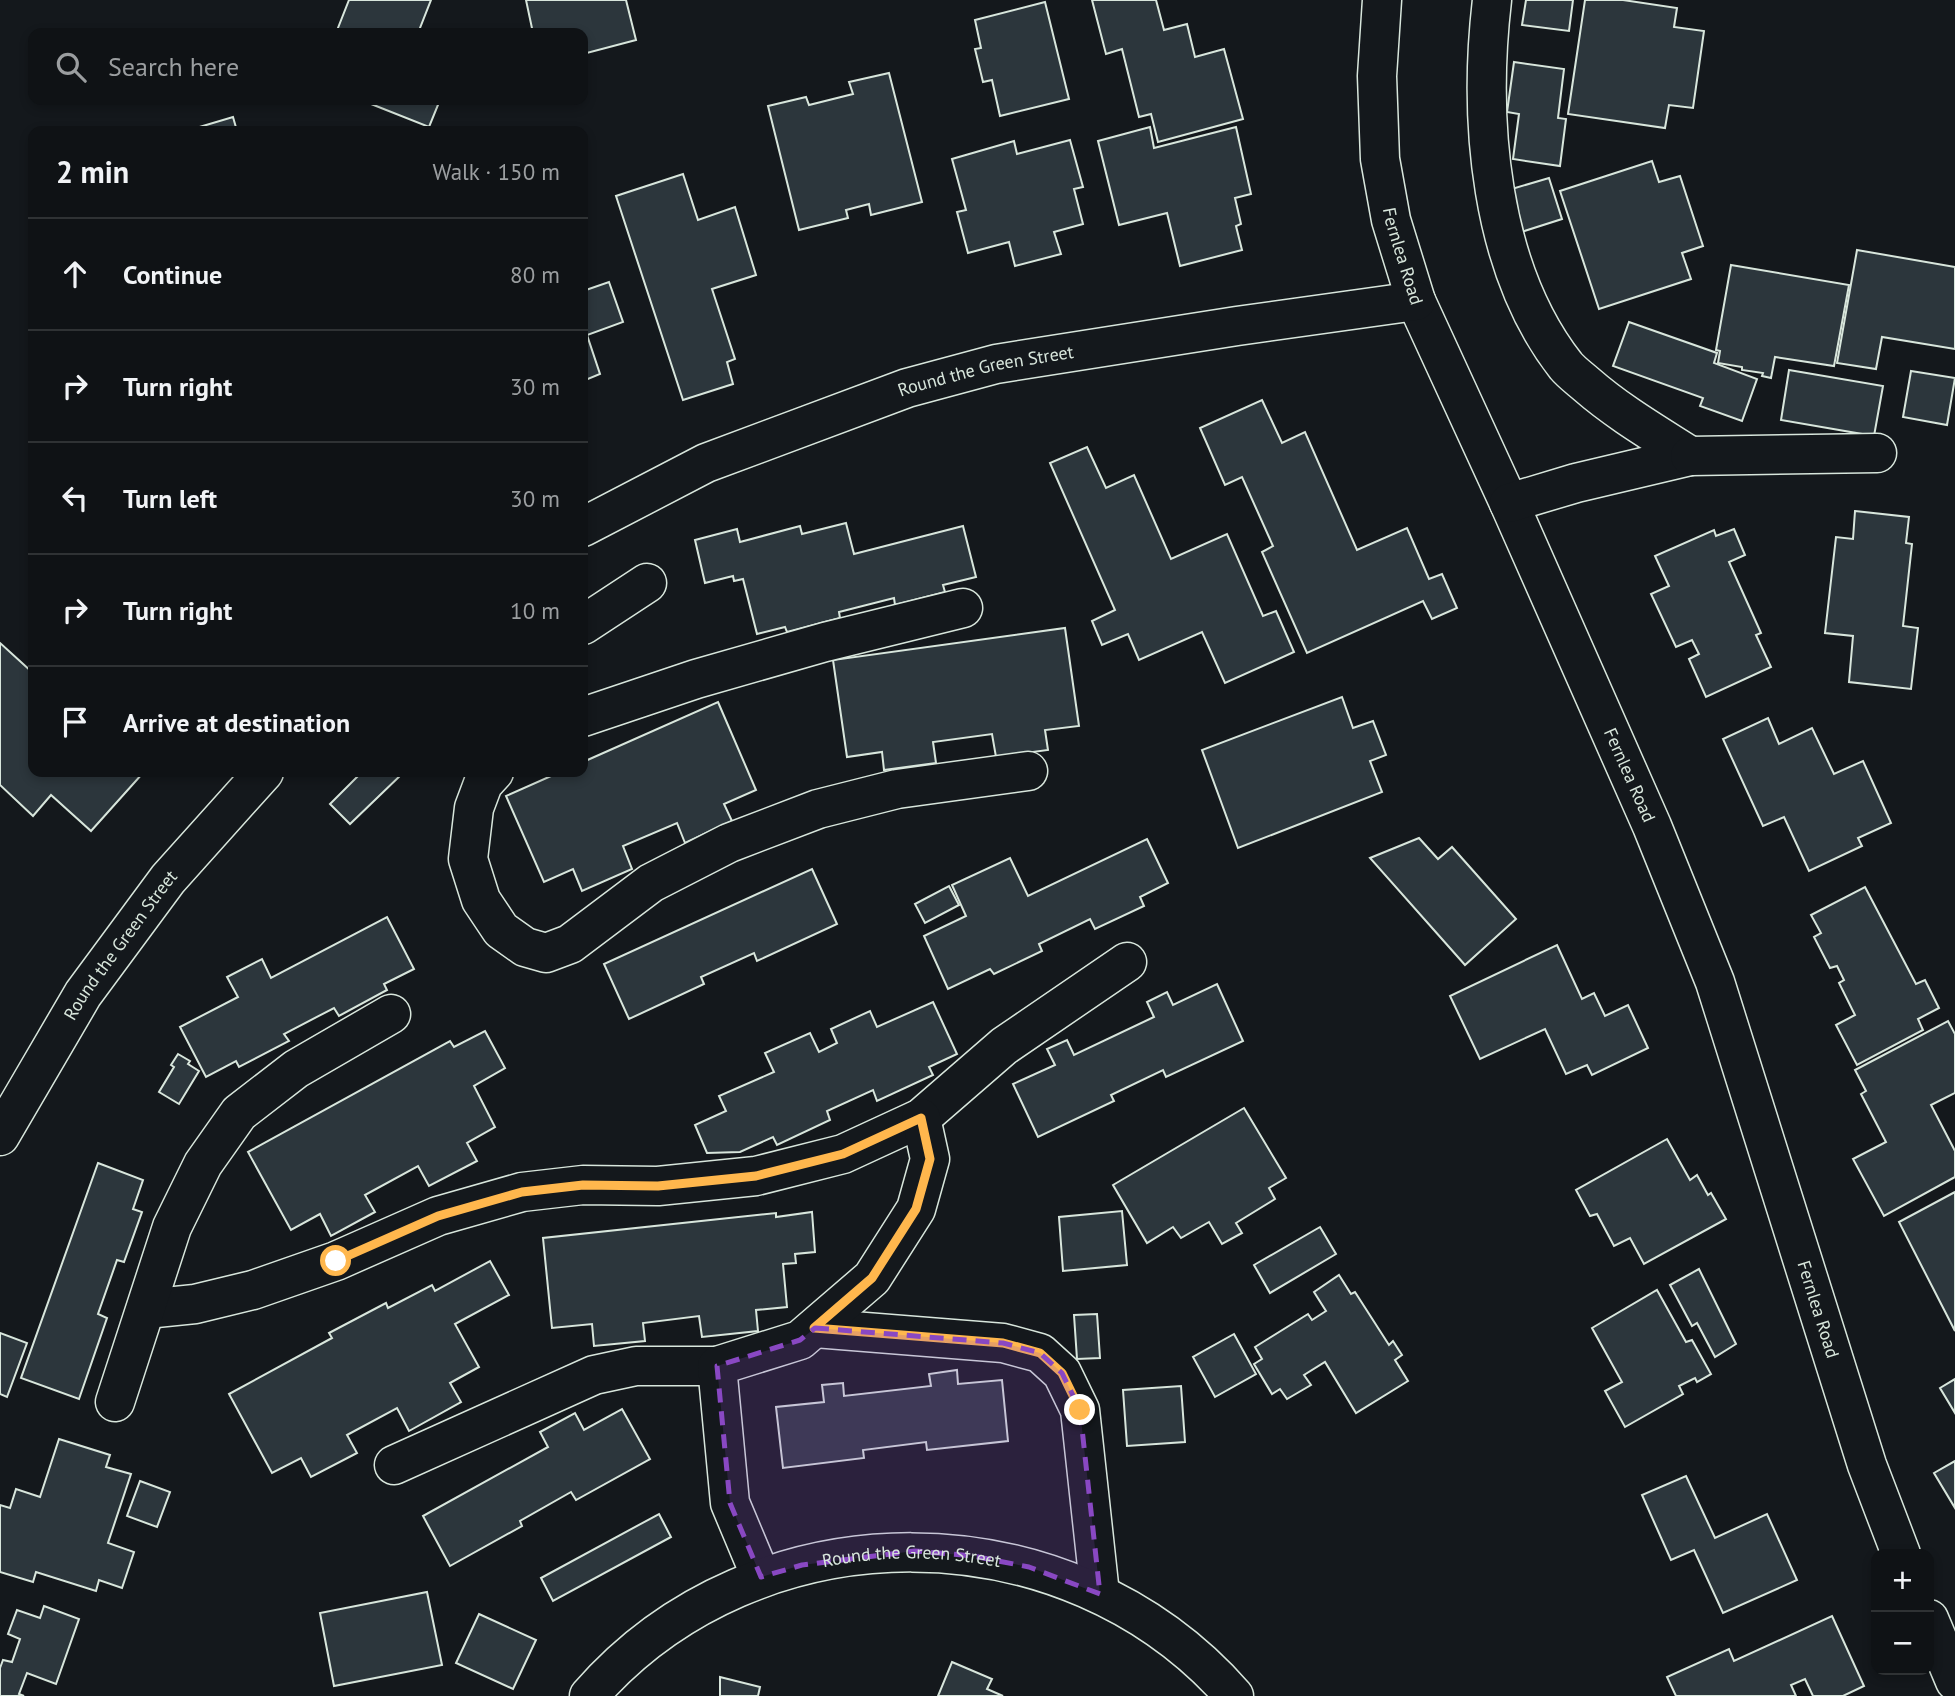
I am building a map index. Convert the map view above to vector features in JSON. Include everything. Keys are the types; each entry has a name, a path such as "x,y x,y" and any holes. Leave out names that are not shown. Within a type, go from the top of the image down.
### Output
{"street":[{"name":"Fernlea Road","path":"1382,0 1377,76 1380,159 1391,220 1416,301 1652,826 1715,982 1867,1465 1899,1549"},
{"path":"1492,0 1487,38 1486,117 1505,242 1523,293 1567,367 1613,407 1690,456"},
{"name":"Round the Green Street","path":"588,524 706,463 920,384 996,364 1416,301"},
{"path":"1509,503 1690,456 1877,453"},
{"path":"588,622 647,583"},
{"path":"588,715 696,679 825,642 963,608"},
{"path":"489,777 483,784 474,808 468,859 481,900 501,930 525,947 546,953 570,944 650,883 729,843 818,809 897,789 1028,771"},
{"name":"Round the Green Street","path":"0,1136 83,994 167,879 259,777"},
{"path":"146,1309 195,1304 253,1290 336,1261 438,1216 522,1192 583,1185 658,1186 756,1176 843,1154 921,1118 1004,1046 1127,962"},
{"path":"115,1402 172,1227 203,1164 239,1113 296,1069 391,1014"},
{"path":"394,1465 594,1374 636,1366 717,1366 800,1340 872,1278 916,1209 930,1159 921,1118"},
{"path":"814,1328 1003,1343 1040,1353 1062,1373 1080,1410 1100,1594"},
{"path":"717,1366 730,1503 761,1577"},
{"name":"Round the Green Street","path":"589,1696 645,1642 695,1609 761,1577 802,1565 859,1554 915,1551 973,1556 1029,1567 1100,1594 1181,1645 1234,1696"},
{"path":"1934,1631 1955,1681"}],"highlighted area":[{"path":"815,1328 1003,1343 1040,1353 1062,1373 1080,1410 1100,1594 1029,1567 973,1556 915,1551 802,1565 761,1577 730,1503 717,1366 800,1340"}],"building":[{"path":"349,0 431,0 420,28 338,28"},
{"path":"526,0 626,0 636,40 588,53 588,28 532,28"},
{"path":"1092,0 1156,0 1164,30 1187,24 1195,57 1224,49 1243,119 1158,142 1151,114 1139,117 1122,49 1106,54"},
{"path":"1526,0 1573,0 1569,31 1522,25"},
{"path":"1585,0 1623,0 1677,8 1674,27 1704,31 1693,108 1669,105 1665,128 1568,114"},
{"path":"1045,2 1069,99 1000,116 992,80 983,82 975,49 981,48 975,20"},
{"path":"1514,62 1564,69 1558,118 1566,119 1560,166 1513,159 1519,114 1507,112"},
{"path":"889,73 922,202 871,215 869,204 846,210 848,218 799,230 768,106 806,97 809,105 853,94 849,82"},
{"path":"374,105 438,105 429,126"},
{"path":"233,117 236,126 203,126"},
{"path":"1150,127 1154,148 1236,127 1251,194 1235,198 1241,224 1236,226 1242,250 1180,266 1167,213 1119,225 1098,141"},
{"path":"1070,140 1083,187 1074,189 1083,224 1054,232 1061,254 1015,266 1009,242 968,253 957,212 966,210 952,159 1014,141 1017,154"},
{"path":"1652,161 1659,182 1680,176 1703,246 1682,253 1691,279 1599,309 1560,191"},
{"path":"683,174 698,220 735,207 756,275 712,289 735,359 727,362 733,384 683,400 616,196"},
{"path":"1549,178 1562,219 1518,233 1505,191"},
{"path":"1857,250 1955,267 1955,349 1882,337 1876,369 1837,363"},
{"path":"1731,265 1849,285 1834,366 1775,357 1771,378 1762,376 1763,373 1742,370 1742,367 1718,363 1720,351 1716,350"},
{"path":"609,282 623,322 588,335 588,289"},
{"path":"1629,322 1717,353 1714,363 1757,379 1742,421 1700,406 1703,398 1613,366"},
{"path":"588,338 600,374 588,379"},
{"path":"1789,370 1883,386 1874,436 1781,420"},
{"path":"1911,371 1955,378 1947,425 1903,417"},
{"path":"1262,400 1282,443 1305,432 1357,550 1407,528 1429,579 1442,574 1457,608 1432,619 1423,601 1307,653 1262,552 1273,546 1242,477 1225,485 1200,428"},
{"path":"1087,447 1106,488 1134,475 1171,559 1227,534 1263,616 1276,611 1294,652 1225,683 1202,632 1139,660 1128,634 1102,645 1092,621 1115,610 1050,463"},
{"path":"1855,511 1909,517 1906,543 1912,544 1903,626 1918,628 1911,689 1849,682 1853,636 1825,633 1836,537 1853,539"},
{"path":"846,523 854,554 963,526 976,577 943,585 945,592 895,605 894,598 839,612 840,618 787,632 785,627 757,634 743,579 734,581 733,576 705,583 695,540 737,529 740,542 800,526 802,534"},
{"path":"1734,529 1745,555 1729,562 1761,633 1756,635 1771,667 1706,697 1689,659 1699,654 1692,640 1676,647 1651,594 1669,586 1655,556 1714,530 1716,536"},
{"path":"1065,628 1079,726 1045,730 1048,750 996,757 992,734 933,742 936,763 884,770 882,752 847,757 833,660"},
{"path":"0,643 28,668 28,777 139,777 91,831 51,795 33,816 0,785"},
{"path":"1342,697 1353,728 1373,721 1386,755 1370,761 1382,792 1238,848 1202,750"},
{"path":"718,702 756,790 724,804 732,821 685,843 677,823 623,846 632,869 582,891 573,869 544,882 506,796 549,777 588,777 588,760"},
{"path":"1768,718 1779,744 1812,728 1834,774 1863,761 1891,823 1858,838 1862,846 1809,871 1784,817 1763,826 1723,739"},
{"path":"357,777 399,777 350,824 330,804"},
{"path":"1419,838 1438,859 1452,847 1516,919 1465,965 1370,858"},
{"path":"1147,839 1168,883 1140,897 1144,906 1095,929 1090,919 1039,944 1042,951 994,974 990,969 948,989 924,936 966,916 952,885 1010,858 1028,896"},
{"path":"812,869 837,924 757,961 754,953 701,977 704,984 629,1019 604,964"},
{"path":"949,886 959,905 925,923 915,904"},
{"path":"1865,887 1916,984 1925,980 1939,1008 1918,1019 1923,1030 1857,1065 1836,1025 1855,1015 1839,983 1844,980 1837,966 1830,968 1814,937 1821,933 1811,915"},
{"path":"387,917 414,969 384,984 387,990 339,1016 334,1008 284,1034 289,1041 239,1067 236,1061 206,1077 180,1027 238,997 227,977 262,959 271,978"},
{"path":"1557,945 1582,999 1594,993 1605,1016 1628,1005 1648,1048 1592,1075 1587,1065 1566,1074 1545,1029 1480,1059 1450,996"},
{"path":"1217,984 1243,1041 1166,1077 1163,1070 1111,1095 1114,1101 1038,1137 1013,1084 1055,1065 1047,1049 1067,1040 1074,1055 1154,1017 1147,1002 1167,992 1173,1005"},
{"path":"933,1002 957,1054 929,1067 933,1075 877,1101 873,1090 827,1111 830,1120 777,1145 773,1137 740,1152 707,1153 695,1125 726,1111 719,1096 774,1072 765,1053 810,1033 819,1052 837,1043 831,1029 870,1011 877,1027"},
{"path":"1948,1021 1955,1034 1955,1093 1931,1105 1955,1151 1955,1177 1884,1216 1853,1159 1886,1142 1861,1094 1866,1091 1855,1070"},
{"path":"485,1031 505,1068 474,1086 495,1127 467,1143 477,1161 429,1186 418,1166 365,1195 375,1212 331,1236 320,1214 291,1230 248,1152 450,1041 454,1047"},
{"path":"178,1054 190,1061 188,1064 199,1071 179,1104 159,1092 174,1067 171,1065"},
{"path":"1244,1108 1286,1178 1269,1188 1275,1199 1236,1223 1242,1233 1222,1244 1209,1222 1181,1238 1173,1227 1147,1243 1113,1185"},
{"path":"1667,1139 1690,1180 1697,1175 1726,1219 1644,1264 1630,1238 1614,1246 1597,1214 1590,1216 1576,1190"},
{"path":"98,1163 143,1180 133,1209 142,1212 124,1262 117,1260 98,1314 107,1318 79,1399 21,1378"},
{"path":"1955,1192 1955,1331 1899,1222"},
{"path":"1122,1211 1127,1265 1063,1271 1059,1217"},
{"path":"812,1212 815,1252 795,1254 796,1263 783,1264 787,1307 756,1310 758,1331 702,1337 699,1316 643,1323 645,1341 594,1346 592,1324 552,1328 543,1238 776,1213 776,1217"},
{"path":"1320,1227 1336,1254 1270,1293 1254,1265"},
{"path":"490,1261 509,1295 455,1324 479,1367 450,1383 461,1402 409,1431 397,1408 347,1435 357,1453 311,1477 301,1458 272,1473 229,1394 332,1338 329,1333 386,1303 388,1308 432,1285 435,1291"},
{"path":"1699,1269 1736,1344 1715,1357 1697,1323 1692,1326 1670,1285"},
{"path":"1339,1275 1351,1294 1355,1292 1389,1345 1393,1341 1402,1355 1395,1360 1408,1381 1356,1413 1325,1362 1304,1375 1311,1385 1287,1399 1280,1389 1272,1394 1254,1364 1262,1359 1255,1347 1308,1314 1312,1320 1326,1311 1314,1292"},
{"path":"1657,1290 1686,1342 1692,1340 1711,1374 1697,1382 1695,1378 1679,1386 1683,1394 1625,1427 1605,1391 1622,1382 1592,1328"},
{"path":"1097,1314 1100,1358 1077,1359 1074,1315"},
{"path":"0,1333 27,1343 7,1397 0,1394"},
{"path":"1234,1334 1256,1374 1215,1397 1193,1357"},
{"path":"957,1370 958,1384 1002,1380 1008,1441 927,1450 926,1442 863,1450 864,1458 783,1468 776,1407 824,1402 822,1385 843,1383 844,1396 931,1386 929,1374"},
{"path":"1955,1379 1955,1413 1940,1388"},
{"path":"1181,1386 1185,1442 1127,1446 1123,1390"},
{"path":"622,1409 650,1459 576,1500 571,1492 520,1521 522,1526 450,1566 423,1516 548,1447 540,1432 575,1413 584,1430"},
{"path":"59,1439 110,1455 106,1467 131,1474 108,1543 134,1552 122,1588 99,1580 96,1591 36,1572 33,1582 0,1572 0,1505 10,1508 16,1489 40,1497"},
{"path":"1955,1461 1955,1508 1934,1473"},
{"path":"1686,1476 1715,1538 1767,1514 1797,1580 1723,1613 1694,1550 1671,1560 1642,1495"},
{"path":"140,1481 170,1492 157,1527 127,1516"},
{"path":"659,1514 671,1537 553,1601 541,1578"},
{"path":"427,1592 442,1665 334,1686 320,1613"},
{"path":"44,1606 79,1619 56,1684 27,1673 19,1694 24,1696 0,1696 0,1668 3,1660 12,1662 20,1639 8,1634 17,1610 40,1618"},
{"path":"479,1614 536,1640 513,1689 456,1663"},
{"path":"1832,1616 1864,1686 1843,1696 1813,1696 1805,1679 1791,1685 1796,1696 1676,1696 1667,1677 1729,1649 1734,1661"},
{"path":"952,1662 992,1679 987,1689 1003,1696 938,1696"},
{"path":"720,1677 760,1687 758,1696 720,1696"}],"route":[{"path":"336,1261 438,1216 522,1192 583,1185 658,1186 756,1176 843,1154 921,1118 930,1159 916,1209 872,1278 814,1328 1003,1343 1040,1353 1062,1373 1080,1410"}]}
